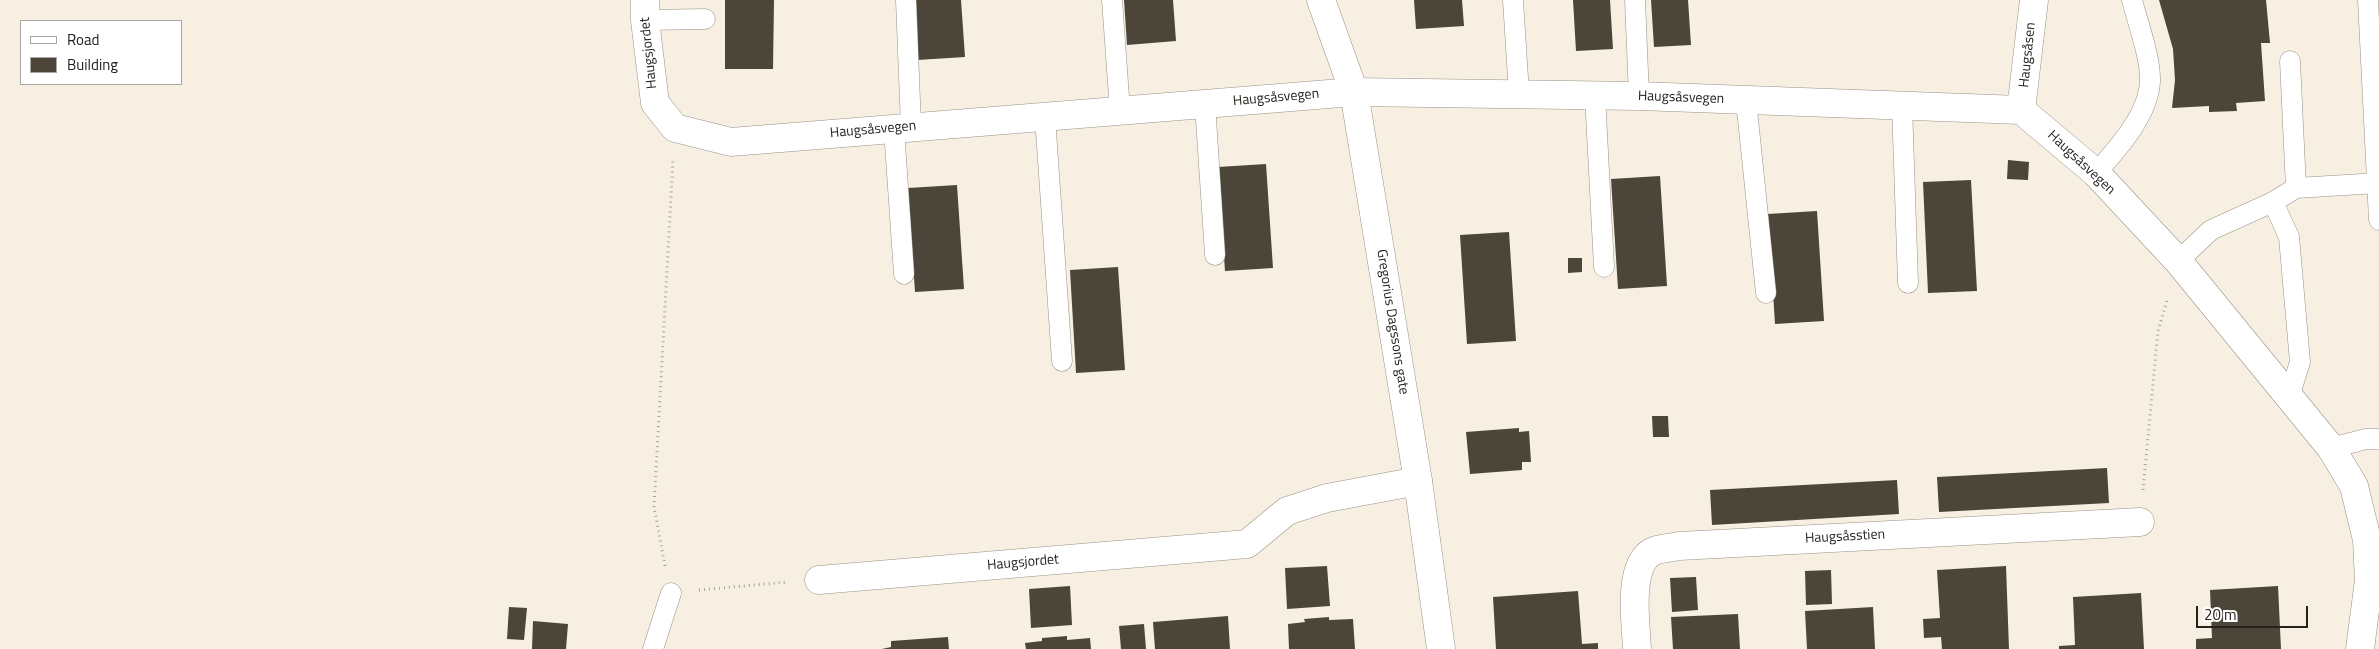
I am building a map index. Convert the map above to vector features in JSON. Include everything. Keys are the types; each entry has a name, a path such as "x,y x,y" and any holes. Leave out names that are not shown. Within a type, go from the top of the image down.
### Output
{"street":[{"name":"Gregorius Dagssons gate","path":"1321,0 1354,92 1418,481 1441,649"},
{"name":"Haugsåsen","path":"2021,110 2034,0"},
{"name":"Haugsjordet","path":"645,10 655,103 675,128"},
{"name":"Haugsåsvegen","path":"675,128 731,142 1354,92 1639,96 2021,110 2096,173 2178,261 2331,448 2354,486 2367,540 2368,580 2360,649"},
{"name":"Haugsjordet","path":"819,580 1247,544 1287,511 1327,498 1418,481"},
{"name":"Haugsåsstien","path":"1637,649 1634,586 1639,568 1652,552 1679,546 2140,522"}],"lane":[{"path":"904,274 902,128 906,0"},
{"path":"1112,0 1120,111"},
{"path":"1513,0 1519,94"},
{"path":"1635,0 1639,96"},
{"path":"2096,173 2127,137 2142,110 2150,83 2132,0"},
{"path":"2368,0 2379,220"},
{"path":"645,10 706,19"},
{"path":"2290,61 2296,188"},
{"path":"1594,95 1604,267"},
{"path":"1746,100 1766,293"},
{"path":"1205,104 1215,256"},
{"path":"1902,105 1908,283"},
{"path":"1045,117 1062,362"},
{"path":"2178,261 2211,230 2273,202 2296,188 2378,183"},
{"path":"2273,202 2289,238 2300,362 2289,397"},
{"path":"2331,448 2366,439 2379,439"},
{"path":"653,649 671,593"}],"path":[{"path":"675,128 654,507 671,593 819,580"},
{"path":"2140,522 2158,331 2178,261"}],"building":[{"path":"725,0 774,0 773,69 725,69"},
{"path":"913,0 961,0 965,57 917,60"},
{"path":"1124,0 1173,0 1176,41 1127,45"},
{"path":"1414,0 1462,0 1464,26 1416,29"},
{"path":"1573,0 1610,0 1613,49 1576,51"},
{"path":"1651,0 1688,0 1691,45 1654,47"},
{"path":"2159,0 2266,0 2270,43 2261,43 2265,101 2236,103 2237,111 2209,112 2209,106 2172,108 2175,80 2173,49"},
{"path":"2008,160 2029,162 2028,180 2007,179"},
{"path":"1266,164 1273,268 1225,271 1218,167"},
{"path":"1660,176 1667,286 1618,289 1611,179"},
{"path":"1971,180 1977,291 1928,293 1923,182"},
{"path":"957,185 964,289 915,292 908,188"},
{"path":"1817,211 1824,321 1775,324 1768,214"},
{"path":"1509,232 1516,341 1467,344 1460,235"},
{"path":"1568,258 1582,258 1582,272 1568,273"},
{"path":"1118,267 1125,370 1076,373 1070,270"},
{"path":"1652,416 1668,416 1669,437 1653,437"},
{"path":"1519,428 1519,432 1529,431 1531,462 1522,462 1522,470 1470,474 1466,432"},
{"path":"2107,468 2109,503 1939,512 1937,477"},
{"path":"1897,480 1899,514 1712,525 1710,490"},
{"path":"1327,566 1330,606 1287,609 1285,568"},
{"path":"2006,566 2009,649 1942,649 1941,637 1924,638 1923,619 1940,618 1937,570"},
{"path":"1831,570 1832,604 1806,605 1805,571"},
{"path":"1696,577 1698,610 1672,612 1670,578"},
{"path":"1070,586 1072,625 1031,628 1029,589"},
{"path":"2278,586 2281,649 2196,649 2196,639 2212,638 2210,590"},
{"path":"1578,591 1582,644 1598,643 1598,649 1496,649 1493,597"},
{"path":"2141,593 2144,649 2059,649 2059,646 2075,645 2073,597"},
{"path":"509,607 527,608 524,640 507,639"},
{"path":"1873,607 1875,649 1807,649 1805,611"},
{"path":"1738,614 1740,649 1673,649 1671,617"},
{"path":"1228,616 1230,649 1155,649 1153,622"},
{"path":"1329,617 1329,620 1353,619 1355,649 1289,649 1288,624 1305,622 1304,619"},
{"path":"533,621 568,624 566,649 532,649"},
{"path":"1144,624 1146,649 1121,649 1119,626"},
{"path":"1067,636 1067,640 1090,638 1091,649 1026,649 1025,643 1042,641 1042,638"},
{"path":"948,637 949,649 882,649 891,647 891,641"}]}
